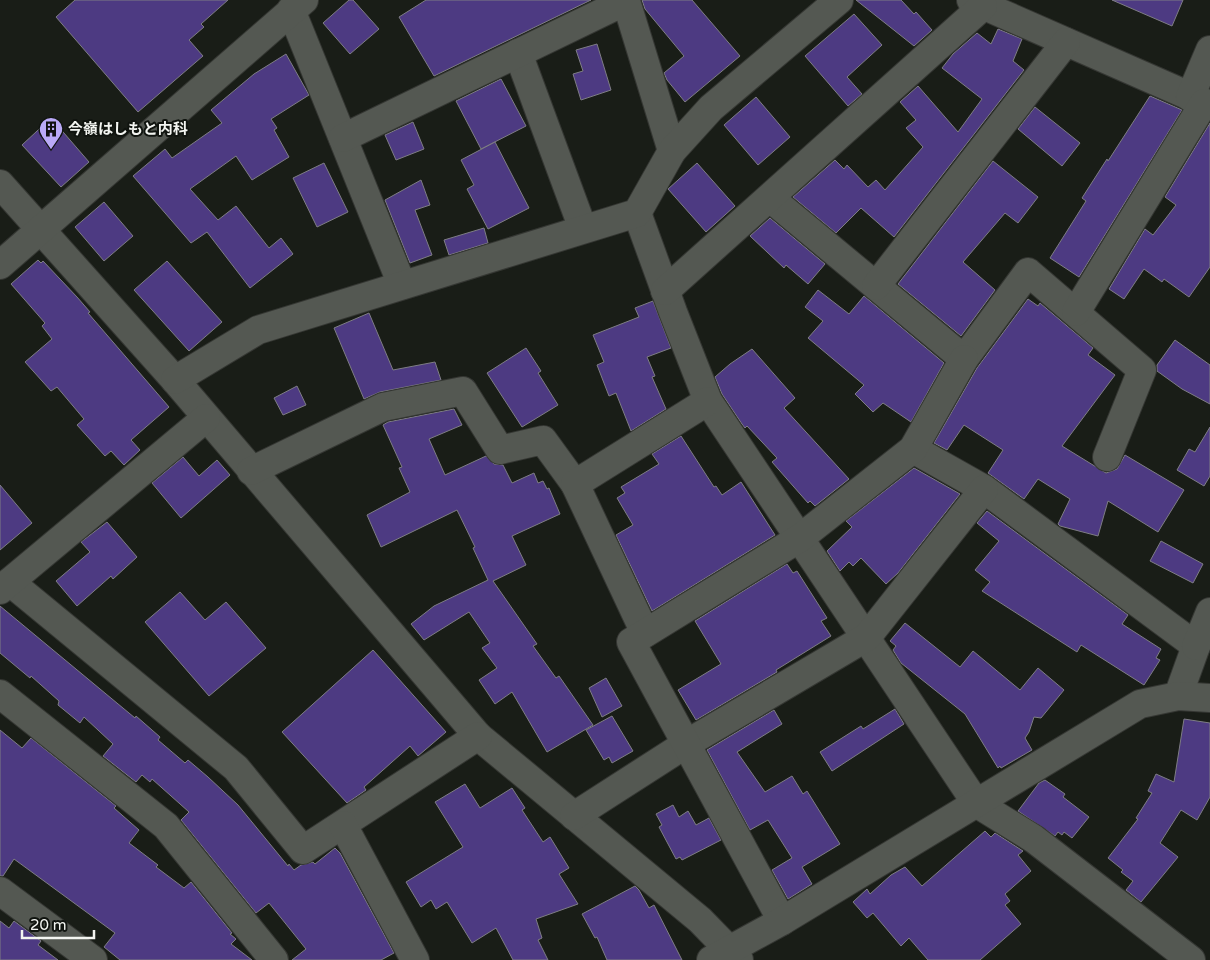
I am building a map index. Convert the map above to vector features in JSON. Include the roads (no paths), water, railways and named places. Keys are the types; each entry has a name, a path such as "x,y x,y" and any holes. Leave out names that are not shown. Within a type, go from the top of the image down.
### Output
{"street":[{"path":"343,138 625,0 672,151"},
{"path":"175,380 258,330 637,213 672,151 711,108 839,0"},
{"path":"665,292 770,198 977,3 1201,102"},
{"path":"0,266 298,5 343,138 402,285"},
{"path":"876,286 1066,42"},
{"path":"1076,312 1201,102 1210,50"},
{"path":"518,53 584,229"},
{"path":"0,184 175,380 478,736 700,920 727,957 782,921 1140,704 1178,696 1210,698"},
{"path":"770,198 964,358"},
{"path":"637,213 665,292 708,400 976,804 1034,839 1188,959"},
{"path":"782,921 631,642 800,538 913,449 964,358 1028,272 1142,370 1107,457"},
{"path":"251,470 383,407 463,391 500,450 543,440 575,484 645,633"},
{"path":"575,484 708,400"},
{"path":"206,418 5,586 236,768 303,850 478,736"},
{"path":"913,449 984,489 1196,646"},
{"path":"574,816 686,744 866,637 984,489"},
{"path":"1178,696 1210,612"},
{"path":"0,694 166,826 274,960"},
{"path":"343,825 415,960"},
{"path":"0,891 93,960"}],"place":[{"name":"今嶺はしもと内科","path":"51,150"}]}
